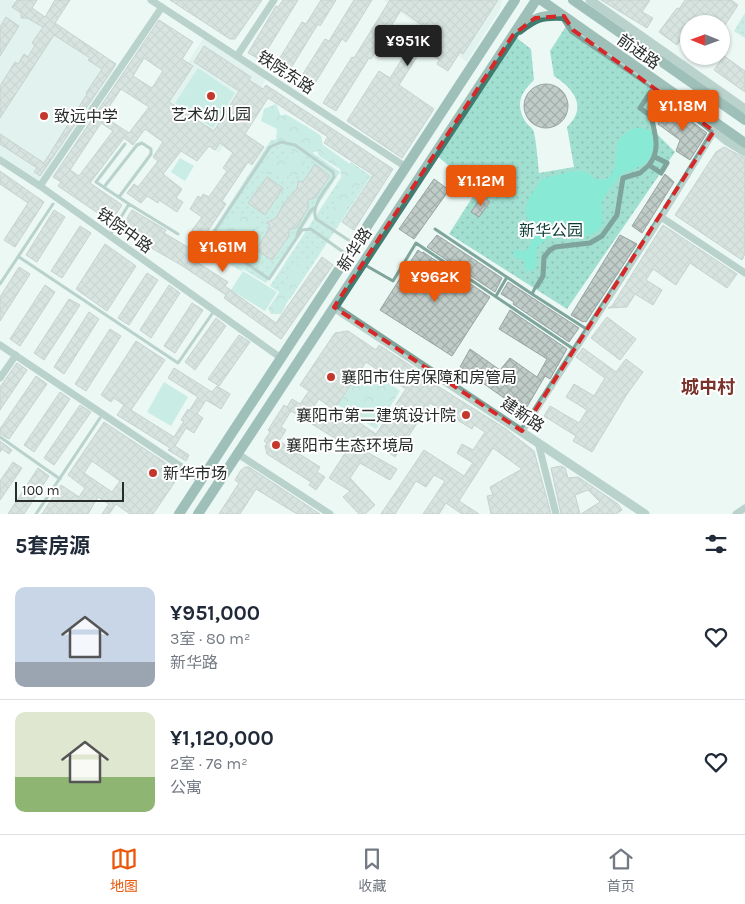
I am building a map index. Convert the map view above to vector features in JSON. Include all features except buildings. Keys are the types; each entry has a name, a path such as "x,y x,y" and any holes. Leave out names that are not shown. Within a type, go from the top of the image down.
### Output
{"main road":[{"path":"500,23 506,0"},
{"name":"新华路","path":"179,514 515,0"},
{"name":"新华路","path":"198,514 536,0"},
{"name":"前进路","path":"540,0 716,128 745,142"},
{"name":"前进路","path":"573,0 590,2 745,120"},
{"path":"513,35 535,18 546,15 564,16"}],"street":[{"name":"铁院东路","path":"151,0 406,167"},
{"path":"237,56 274,0"},
{"path":"590,2 745,108"},
{"path":"40,186 162,7"},
{"path":"537,286 543,276 544,257 550,250 555,247 590,242 602,236 617,215 623,178 640,173 655,157 657,142 651,116 640,108 656,84"},
{"path":"651,116 666,91"},
{"path":"522,431 661,217 716,128 745,152"},
{"path":"649,165 661,173 667,164 655,157"},
{"name":"铁院中路","path":"0,160 40,186 281,358"},
{"path":"661,217 745,272"},
{"name":"建新路","path":"334,307 645,514"},
{"path":"0,345 202,480"},
{"path":"0,378 16,355"},
{"path":"538,442 556,514"},
{"path":"238,454 330,514"},
{"path":"736,514 745,508"}],"lane":[{"path":"297,238 299,230 311,210 334,178 333,172 295,145 281,142 270,147 210,238 269,279 297,238 302,230 312,230 348,255"},
{"path":"104,187 137,145 142,143 151,149 151,154 119,197"},
{"path":"125,144 96,182 178,234"},
{"path":"0,284 53,204"},
{"path":"110,236 129,204"},
{"path":"314,208 316,219 355,245"},
{"path":"435,229 588,330"},
{"path":"362,264 394,281 416,243 575,350"},
{"path":"19,256 178,363 214,310"},
{"path":"496,296 507,277"},
{"path":"532,294 537,286"},
{"path":"36,514 100,418"},
{"path":"0,437 60,479"}],"highlighted area":[{"path":"564,16 573,30 714,131 522,431 334,307 513,35 535,18"}],"shaded area":[{"name":"致远中学","path":"0,0 13,0 118,72 40,186 0,160"},
{"path":"383,0 502,0 500,9 467,62"},
{"name":"艺术幼儿园","path":"204,37 266,79 219,153 155,114"},
{"path":"635,128 651,131 654,149 650,158 642,165 621,175 607,193 602,202 603,221 600,228 586,236 548,238 537,248 536,266 532,271 526,271 525,262 522,259 516,258 513,253 516,249 524,252 530,246 534,231 525,213 528,199 542,179 581,171 599,180 608,178 614,169 617,145 620,138"}],"green space":[{"path":"745,13 745,38 734,31"},
{"name":"新华公园","path":"570,20 671,91 655,119 656,133 675,152 567,309 449,234 477,190 435,154 513,35 531,49 534,80 523,94 520,109 525,121 534,133 539,173 574,167 567,127 577,112 576,99 567,87 554,76 550,51"},
{"path":"198,68 235,93 213,128 175,103"},
{"path":"276,104 281,116 285,114 321,136 323,145 364,174 365,177 362,183 351,193 346,211 338,222 333,222 330,215 335,203 339,200 337,196 342,179 340,169 319,156 317,151 304,155 286,148 276,139 277,129 261,121 264,109"},
{"path":"283,139 297,142 340,172 266,283 243,269 241,271 202,247 271,140"},
{"path":"290,155 296,155 305,161 307,168 297,175 287,177 264,173 261,169 268,159 273,156 286,160"},
{"path":"180,158 194,166 185,181 171,172"},
{"path":"351,162 371,176 290,299 270,286"},
{"path":"235,214 241,214 255,221 255,243 245,252 224,238 227,225"},
{"path":"303,256 307,259 302,275 281,314 271,314 268,309"},
{"path":"243,271 277,292 265,311 231,290"},
{"path":"367,368 400,391 376,429 338,405 362,369"},
{"path":"164,382 188,397 171,426 147,412"}],"place":[{"name":"艺术幼儿园","path":"211,96"},
{"name":"致远中学","path":"44,116"},
{"name":"襄阳市住房保障和房管局","path":"331,377"},
{"name":"襄阳市第二建筑设计院","path":"466,415"},
{"name":"襄阳市生态环境局","path":"276,445"},
{"name":"新华市场","path":"153,473"}],"district":[{"name":"城中村","path":"708,387"}]}
